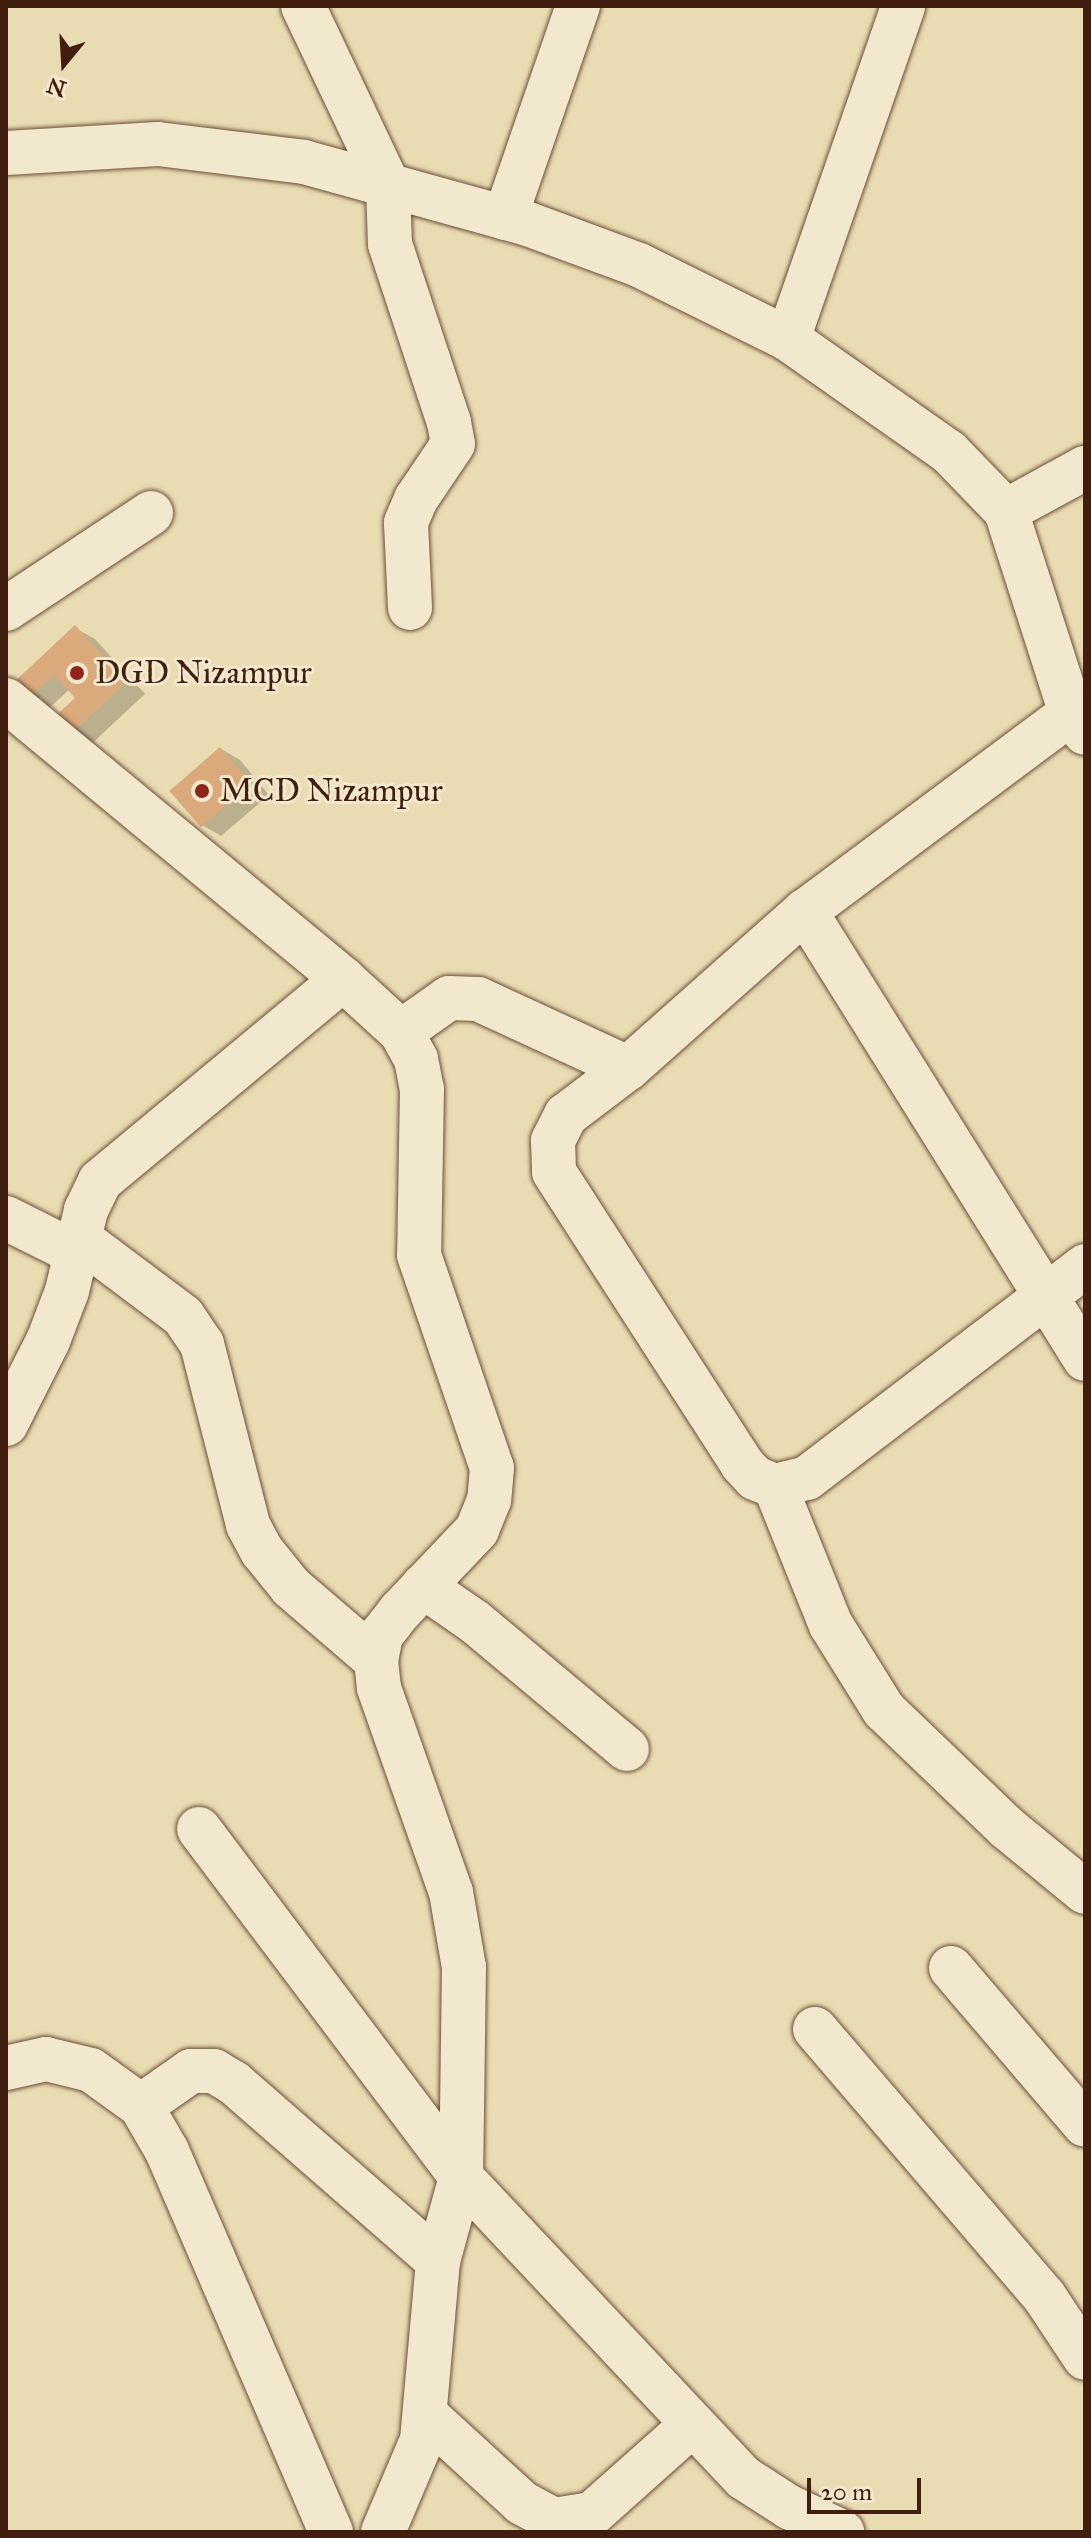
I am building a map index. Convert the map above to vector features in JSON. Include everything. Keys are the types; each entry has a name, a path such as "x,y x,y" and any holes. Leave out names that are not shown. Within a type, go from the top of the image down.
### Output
{"street":[{"path":"303,6 388,185 390,244 453,444 416,499 406,523 410,608"},
{"path":"505,218 578,6"},
{"path":"788,339 903,6"},
{"path":"6,153 158,144 304,162 505,218 639,265 788,339 949,452 1006,511 1078,723 805,911 628,1068 566,1115 553,1141 554,1172 742,1464 755,1478 775,1486 807,1478 1085,1266"},
{"path":"1006,511 1085,468"},
{"path":"6,609 151,513"},
{"path":"6,700 343,979 401,1032 416,1059 422,1089 417,1207 425,1284 492,1468 489,1500 477,1530 381,1635 376,1660 379,1688 461,1931 461,2177 438,2261 426,2415 408,2481 383,2532"},
{"path":"805,911 1042,1297 1085,1359"},
{"path":"6,1424 48,1341 100,1181 343,979"},
{"path":"401,1032 449,998 478,999 628,1068"},
{"path":"6,1218 78,1246 183,1316 202,1344 248,1525 262,1551 291,1587 376,1660"},
{"path":"775,1486 831,1625 884,1710 1006,1827 1085,1892"},
{"path":"423,1586 475,1622 627,1749"},
{"path":"199,1829 461,2177 744,2478 842,2532"},
{"path":"951,1968 1085,2125"},
{"path":"815,2029 1044,2296 1085,2358"},
{"path":"6,2068 46,2059 91,2070 141,2106 167,2151 331,2532"},
{"path":"141,2106 191,2071 214,2071 234,2083 438,2261"},
{"path":"426,2415 522,2503 554,2520 592,2514 693,2424"}],"building":[{"path":"75,625 127,682 65,739 49,722 75,698 54,675 27,700 12,684"},
{"path":"220,747 251,783 201,827 169,791"}],"place":[{"name":"DGD Nizampur","path":"77,673"},
{"name":"MCD Nizampur","path":"202,791"}]}
